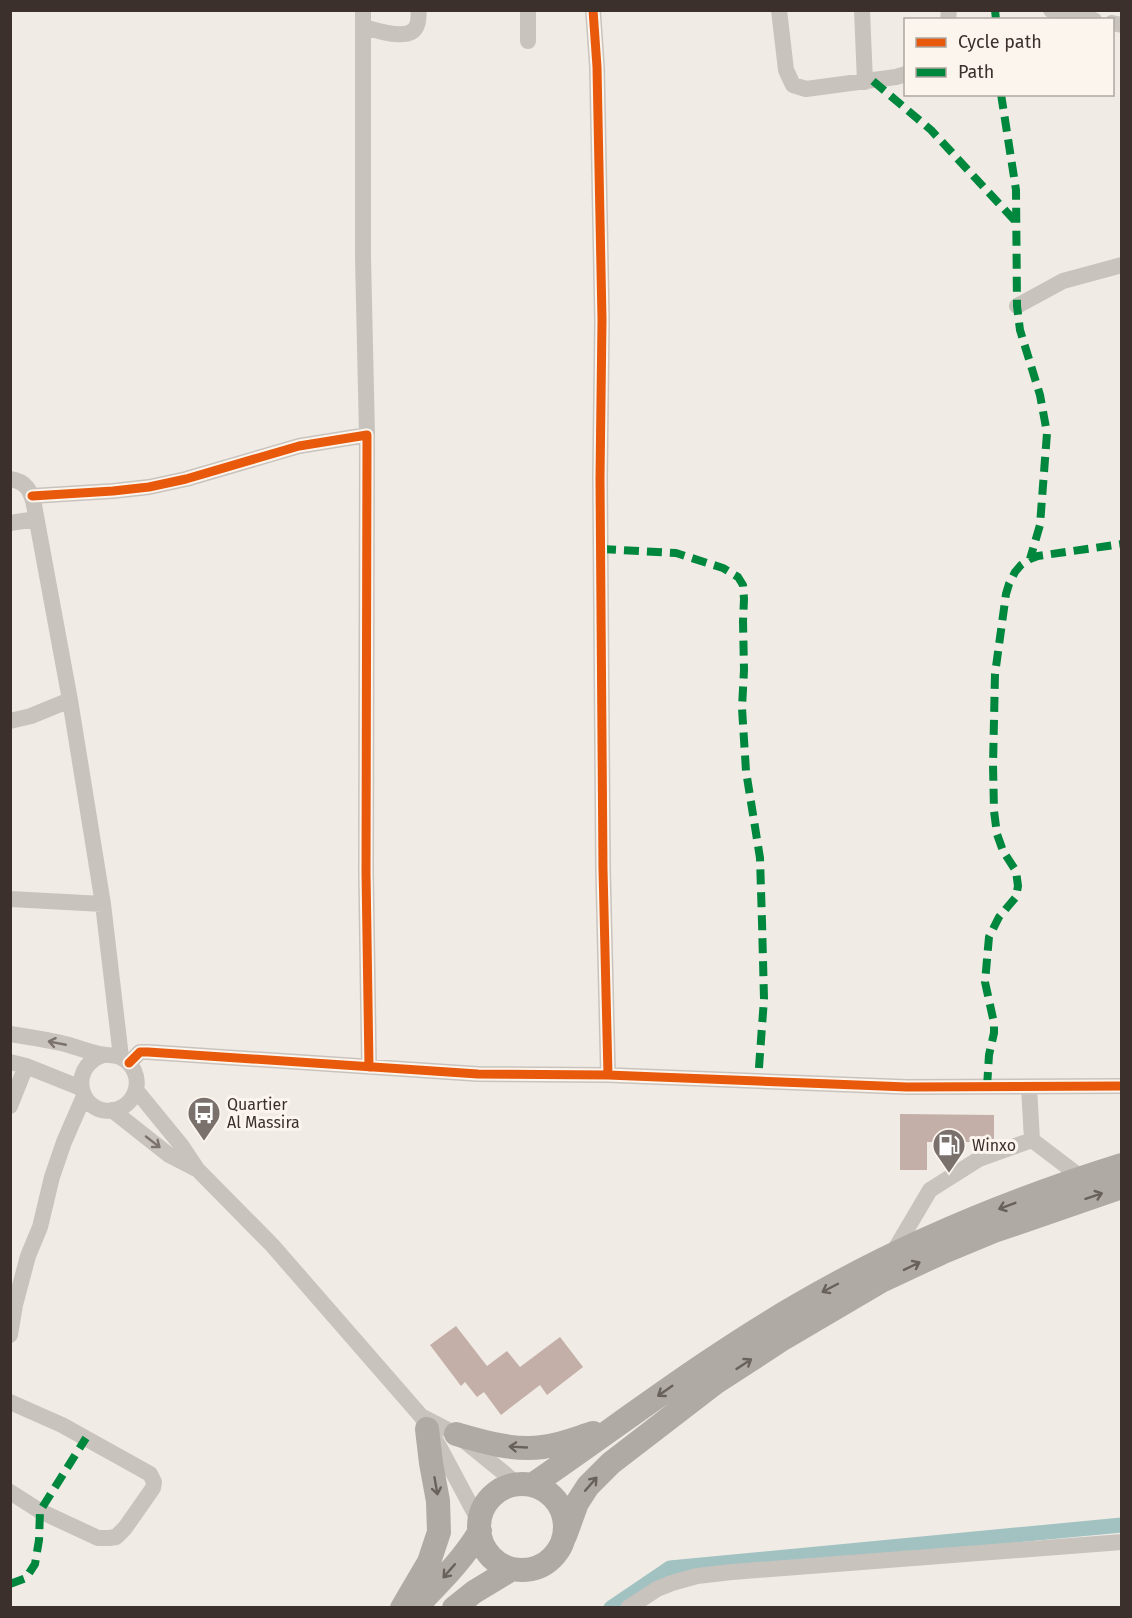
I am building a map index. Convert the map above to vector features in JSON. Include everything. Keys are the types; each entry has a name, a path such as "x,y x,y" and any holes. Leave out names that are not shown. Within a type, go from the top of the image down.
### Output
{"highway":[{"path":"414,1608 470,1547 480,1527 483,1509 491,1497 502,1489 524,1485 713,1358 800,1304 890,1256 990,1212 1122,1165"},
{"path":"480,1527 487,1551 502,1565 512,1569 526,1570 539,1567 551,1560 560,1549 577,1503 588,1486 611,1463 715,1383 781,1340 883,1280 940,1252 1122,1187"},
{"path":"402,1608 429,1562 439,1532 438,1501 424,1422"},
{"path":"456,1434 500,1446 543,1447 561,1444 615,1426"},
{"path":"524,1485 544,1490 554,1498 562,1510 565,1536"},
{"path":"454,1608 474,1592 512,1569"}],"street":[{"path":"369,1067 366,872 368,578 363,257 363,19 389,34 405,34 417,27 419,10"},
{"path":"528,10 528,41"},
{"path":"593,10 597,67 602,320 600,478 603,845 608,1075"},
{"path":"779,10 786,70 793,85 806,89 896,78 904,75"},
{"path":"862,10 865,81"},
{"path":"1051,10 1085,18"},
{"path":"1017,306 1063,281 1122,265"},
{"path":"32,496 149,487 299,446 367,435"},
{"path":"10,479 23,482 32,496 70,700 103,904 125,1060"},
{"path":"10,523 36,519"},
{"path":"10,721 31,716 70,700"},
{"path":"10,899 103,904"},
{"path":"10,1034 103,1055 112,1055 125,1060 134,1071 136,1081 136,1090 126,1105 104,1110 96,1108 83,1092 18,1064 10,1106"},
{"path":"125,1060 140,1052 148,1052 478,1074 608,1075 908,1087 1122,1086"},
{"path":"10,1335 28,1256 40,1227 52,1177 83,1092 81,1079 83,1071 95,1058 103,1055"},
{"path":"1029,1087 1032,1140 1082,1178"},
{"path":"136,1090 181,1145 196,1169 272,1245 424,1422 440,1448 480,1527"},
{"path":"111,1110 169,1155 196,1169"},
{"path":"890,1256 930,1190 979,1159 1032,1140"},
{"path":"10,1402 62,1425 124,1458 150,1474 154,1482 153,1488 125,1528 116,1537 109,1538 98,1538 78,1529 40,1511 10,1492"},
{"path":"424,1422 456,1434 524,1485"},
{"path":"628,1608 664,1586 697,1576 1122,1542"}],"building":[{"path":"900,1114 994,1115 994,1142 927,1142 927,1170 900,1170"},
{"path":"456,1326 487,1366 507,1351 520,1367 560,1337 583,1367 547,1395 540,1385 501,1415 484,1392 477,1397 465,1382 461,1386 430,1345"}],"waterway":[{"path":"611,1608 670,1568 1122,1525"}],"marked path":[{"path":"995,10 996,18"},
{"path":"873,81 931,130 1016,222"},
{"path":"1001,96 1016,190 1017,306 1020,330 1040,395 1047,433 1040,525 1030,559"},
{"path":"987,1087 989,1055 994,1033 985,982 989,937 999,917 1016,897 1018,886 1016,871 1003,851 997,834 994,811 995,674 1006,594 1015,572 1030,559 1122,544"},
{"path":"601,549 676,553 723,568 738,577 743,585 742,708 746,771 760,858 762,922 764,999 758,1081"},
{"path":"10,1584 26,1578 35,1564 40,1511 86,1438"}],"cycle path":[{"path":"593,10 597,67 602,320 600,478 603,869 608,1075"},
{"path":"32,496 149,487 186,479 299,446 367,435 366,872 369,1067"},
{"path":"129,1063 140,1052 148,1052 478,1074 608,1075 907,1087 1122,1086"}],"place":[{"name":"Quartier Al Massira","path":"204,1142"},
{"name":"Winxo","path":"949,1174"}]}
